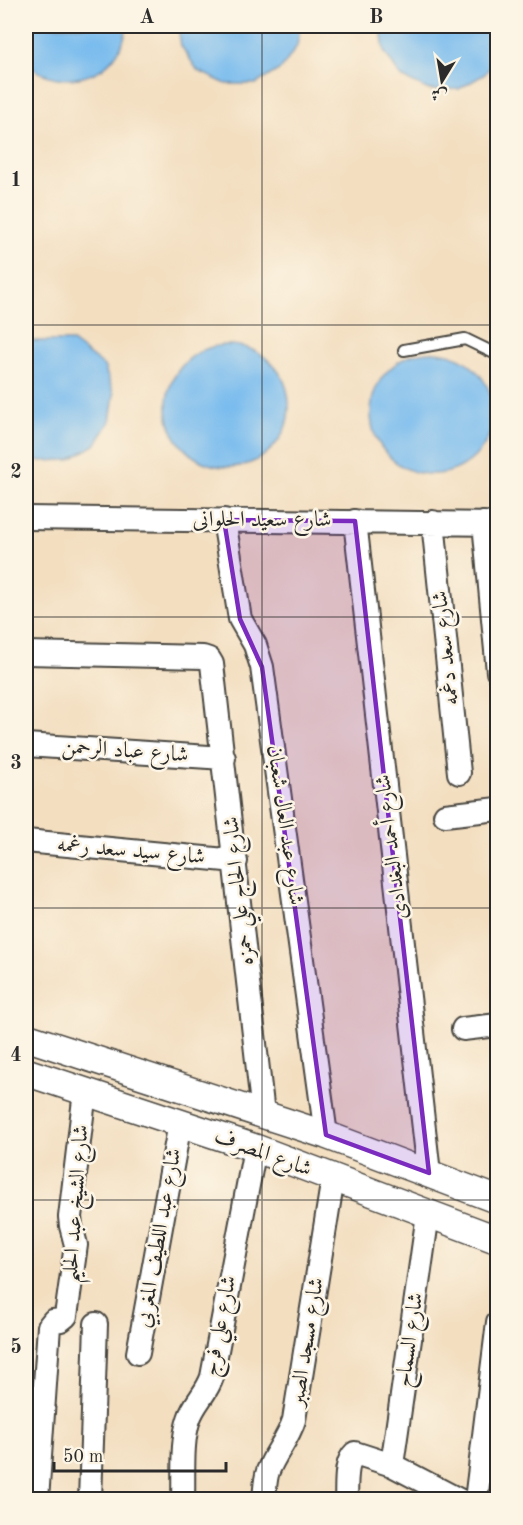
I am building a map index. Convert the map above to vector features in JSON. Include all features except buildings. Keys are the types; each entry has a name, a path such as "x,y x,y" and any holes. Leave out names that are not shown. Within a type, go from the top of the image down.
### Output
{"street":[{"name":"شارع سعيد الحلوانى","path":"26,518 491,524"},
{"name":"شارع عبد العال شعبان","path":"224,520 240,619 255,645 262,668 326,1135"},
{"name":"شارع أحمد البغدادى","path":"355,521 429,1173"},
{"name":"شارع سعد دغمه","path":"433,522 459,773"},
{"path":"491,524 498,672"},
{"name":"شارع الحاج علي حمزه","path":"26,652 209,659 213,669 224,758 263,1114"},
{"name":"شارع عباد الرحمن","path":"26,745 224,758"},
{"path":"445,815 498,809"},
{"name":"شارع سيد سعد رغمه","path":"26,841 236,861"},
{"path":"463,1029 498,1025"},
{"name":"شارع المصرف","path":"26,1037 326,1135 498,1200"},
{"name":"شارع المصرف","path":"26,1072 255,1148 498,1240"},
{"name":"شارع الشيخ عبد الحليم","path":"37,1500 49,1326 53,1321 61,1320 66,1316 76,1245 70,1226 70,1217 85,1091"},
{"name":"شارع عبد اللطيف المغربي","path":"138,1353 180,1123"},
{"name":"شارع علي فرج","path":"183,1500 188,1420 212,1377 255,1148"},
{"name":"شارع مسجد الصبر","path":"264,1500 269,1469 290,1434 294,1420 333,1178"},
{"name":"شارع السماح","path":"392,1466 428,1214"},
{"path":"476,1500 498,1322"},
{"path":"90,1500 96,1324"},
{"path":"346,1500 348,1463 354,1453 392,1466 431,1493 459,1500"},
{"path":"26,1498 32,1500"}],"lane":[{"path":"404,350 465,339 498,355"}],"highlighted area":[{"path":"224,520 355,521 429,1173 326,1135 262,667 240,619"}],"water":[{"path":"26,26 127,26 122,44 114,58 102,68 73,79 57,78 41,73 26,64"},
{"path":"178,26 300,26 297,46 282,68 256,84 226,84 198,71 181,46"},
{"path":"381,26 497,26 497,56 485,74 459,89 429,90 401,77 384,51"},
{"path":"32,341 71,341 104,366 114,394 110,422 95,445 69,460 38,461 26,455 26,346"},
{"path":"228,345 251,350 262,355 271,363 279,372 284,383 289,406 284,429 279,440 271,449 262,457 251,462 228,467 205,462 194,457 185,449 177,440 172,429 167,406 172,383 177,372 185,363 194,355 205,350"},
{"path":"432,352 455,357 466,362 475,370 483,379 488,390 493,413 488,436 483,447 475,456 466,464 455,469 432,474 409,469 398,464 389,456 381,447 376,436 371,413 376,390 381,379 389,370 398,362 409,357"}]}
